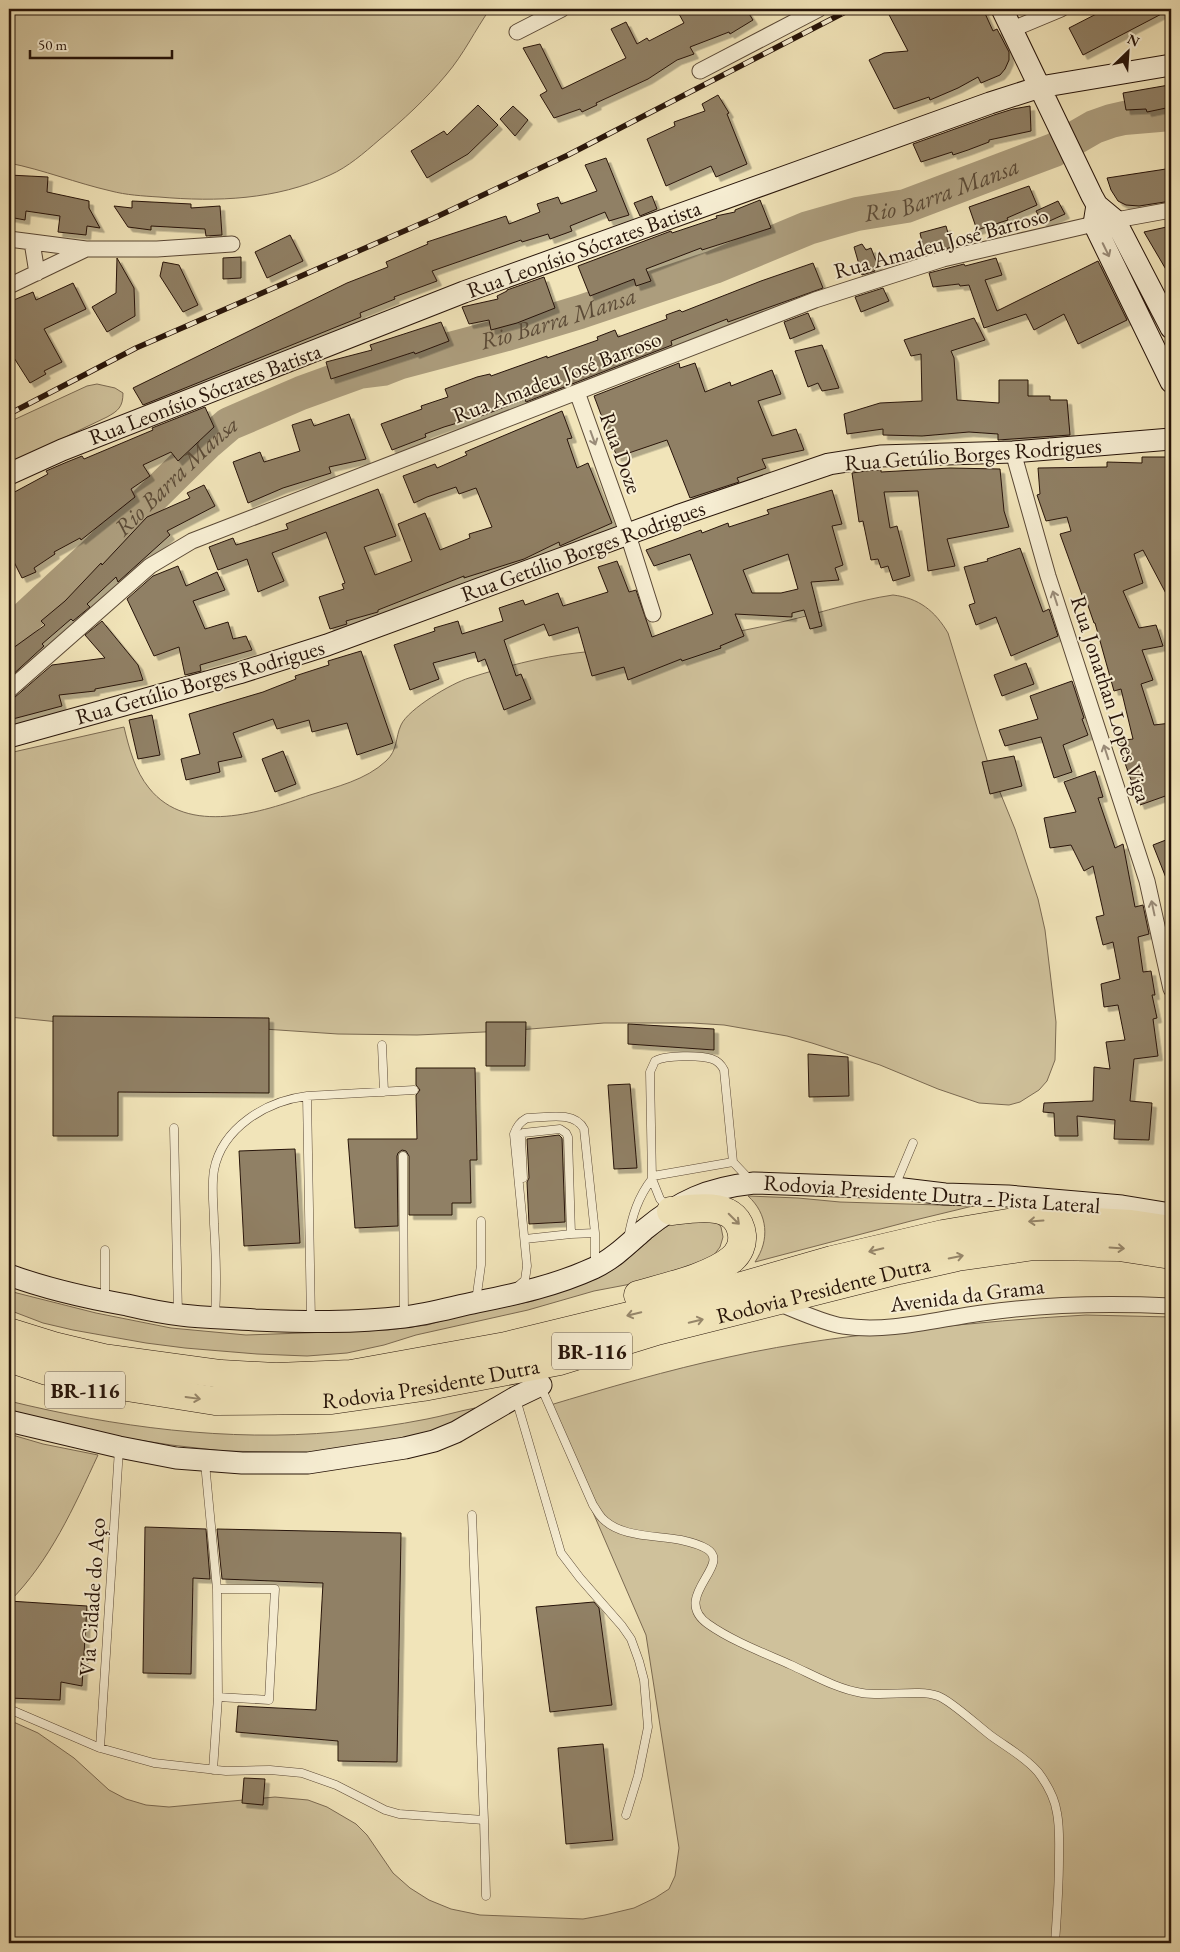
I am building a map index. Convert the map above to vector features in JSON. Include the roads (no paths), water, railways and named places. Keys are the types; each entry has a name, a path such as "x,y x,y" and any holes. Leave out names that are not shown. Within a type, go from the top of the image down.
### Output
{"highway":[{"name":"BR-116","path":"9,1319 88,1339 173,1353 256,1363 340,1361 465,1341 683,1282 720,1268 737,1254 742,1241 741,1228 737,1219 725,1211 709,1208 671,1211"},
{"name":"Rodovia Presidente Dutra","path":"9,1332 54,1346 104,1358 220,1374 276,1377 351,1374 506,1346 686,1302 832,1260 943,1234 1008,1223 1056,1220 1131,1224 1171,1230"},
{"name":"Rodovia Presidente Dutra","path":"9,1358 47,1371 89,1381 215,1401 332,1400 423,1387 560,1361 657,1331 958,1257 1034,1246 1119,1247 1171,1255"},
{"path":"541,1386 552,1378 626,1355 657,1331"},
{"name":"BR-116","path":"9,1372 66,1388 163,1394"}],"street":[{"path":"517,32 562,9"},
{"path":"700,70 819,9"},
{"path":"1002,9 1053,112 1171,382"},
{"path":"1013,29 1061,9"},
{"name":"Rua Leonísio Sócrates Batista","path":"9,474 62,450 464,292 981,106 1040,87 1171,65"},
{"path":"1094,208 1115,220 1171,328"},
{"name":"Rua Amadeu José Barroso","path":"9,690 150,566 192,541 815,300 1094,208"},
{"path":"1115,220 1171,210"},
{"path":"9,239 86,249 157,249 232,244"},
{"path":"32,242 37,273"},
{"path":"9,286 86,249"},
{"name":"Rua Doze","path":"577,392 628,535 652,614"},
{"name":"Rua Getúlio Borges Rodrigues","path":"9,737 327,645 829,464 880,456 1013,452 1171,439"},
{"name":"Rua Jonathan Lopes Viga","path":"1013,452 1048,576 1147,881 1171,989"},
{"name":"Rodovia Presidente Dutra - Pista Lateral","path":"9,1275 31,1283 105,1302 178,1315 311,1322 355,1321 404,1317 500,1298 556,1283 595,1267 614,1256 671,1211 694,1197 712,1190 754,1183 894,1188 945,1194 1008,1196 1122,1206 1171,1214"},
{"name":"Avenida da Grama","path":"773,1301 841,1326 861,1327 886,1327 1025,1308 1099,1304 1171,1306"},
{"path":"9,1422 176,1458 242,1463 308,1463 405,1448 434,1441 456,1432 516,1397 541,1386"}],"lane":[{"path":"382,1045 384,1092"},
{"path":"671,1211 660,1198 653,1177 650,1072 655,1061 663,1058 703,1057 714,1059 722,1065 733,1162 754,1183"},
{"path":"215,1318 217,1286 214,1171 219,1155 232,1134 258,1113 280,1102 307,1096 414,1090"},
{"path":"307,1096 311,1322"},
{"path":"500,1298 525,1280 527,1266 526,1239 514,1134 517,1126 527,1118 570,1117 576,1120 584,1129 595,1233 595,1267"},
{"path":"174,1128 179,1284 178,1315"},
{"path":"520,1197 523,1176 521,1138 523,1133 560,1129 568,1137 571,1234"},
{"path":"894,1188 913,1143"},
{"path":"403,1156 404,1317"},
{"path":"627,1244 636,1205 642,1192 653,1177 733,1162"},
{"path":"476,1303 481,1265 481,1221"},
{"path":"526,1239 595,1233"},
{"path":"105,1250 105,1302"},
{"path":"541,1386 593,1505 602,1518 615,1527 630,1533 696,1544 708,1549 713,1555 712,1568 697,1592 694,1603 697,1612 707,1624 828,1682 860,1692 884,1695 925,1693 939,1696 992,1737 1022,1756 1038,1772 1053,1799 1060,1834 1055,1943"},
{"path":"516,1397 561,1553 622,1626 631,1639 639,1661 645,1689 648,1727 642,1762 626,1815"},
{"name":"Via Cidade do Aço","path":"100,1748 119,1447"},
{"path":"205,1460 217,1589 218,1697 213,1770"},
{"path":"472,1515 486,1896"},
{"path":"217,1589 275,1589 269,1700 218,1697"},
{"path":"9,1709 100,1748 154,1763 213,1770 270,1770 302,1774 336,1785 378,1807 399,1814 484,1820"}],"waterway":[{"name":"Rio Barra Mansa","path":"9,633 229,424 301,393 359,372 383,369 401,362 507,334 580,312 714,267 808,228 857,214 906,206 1054,150 1094,127 1111,121 1171,114"}],"railway":[{"path":"9,414 136,348 434,218 568,155 851,9"}]}
